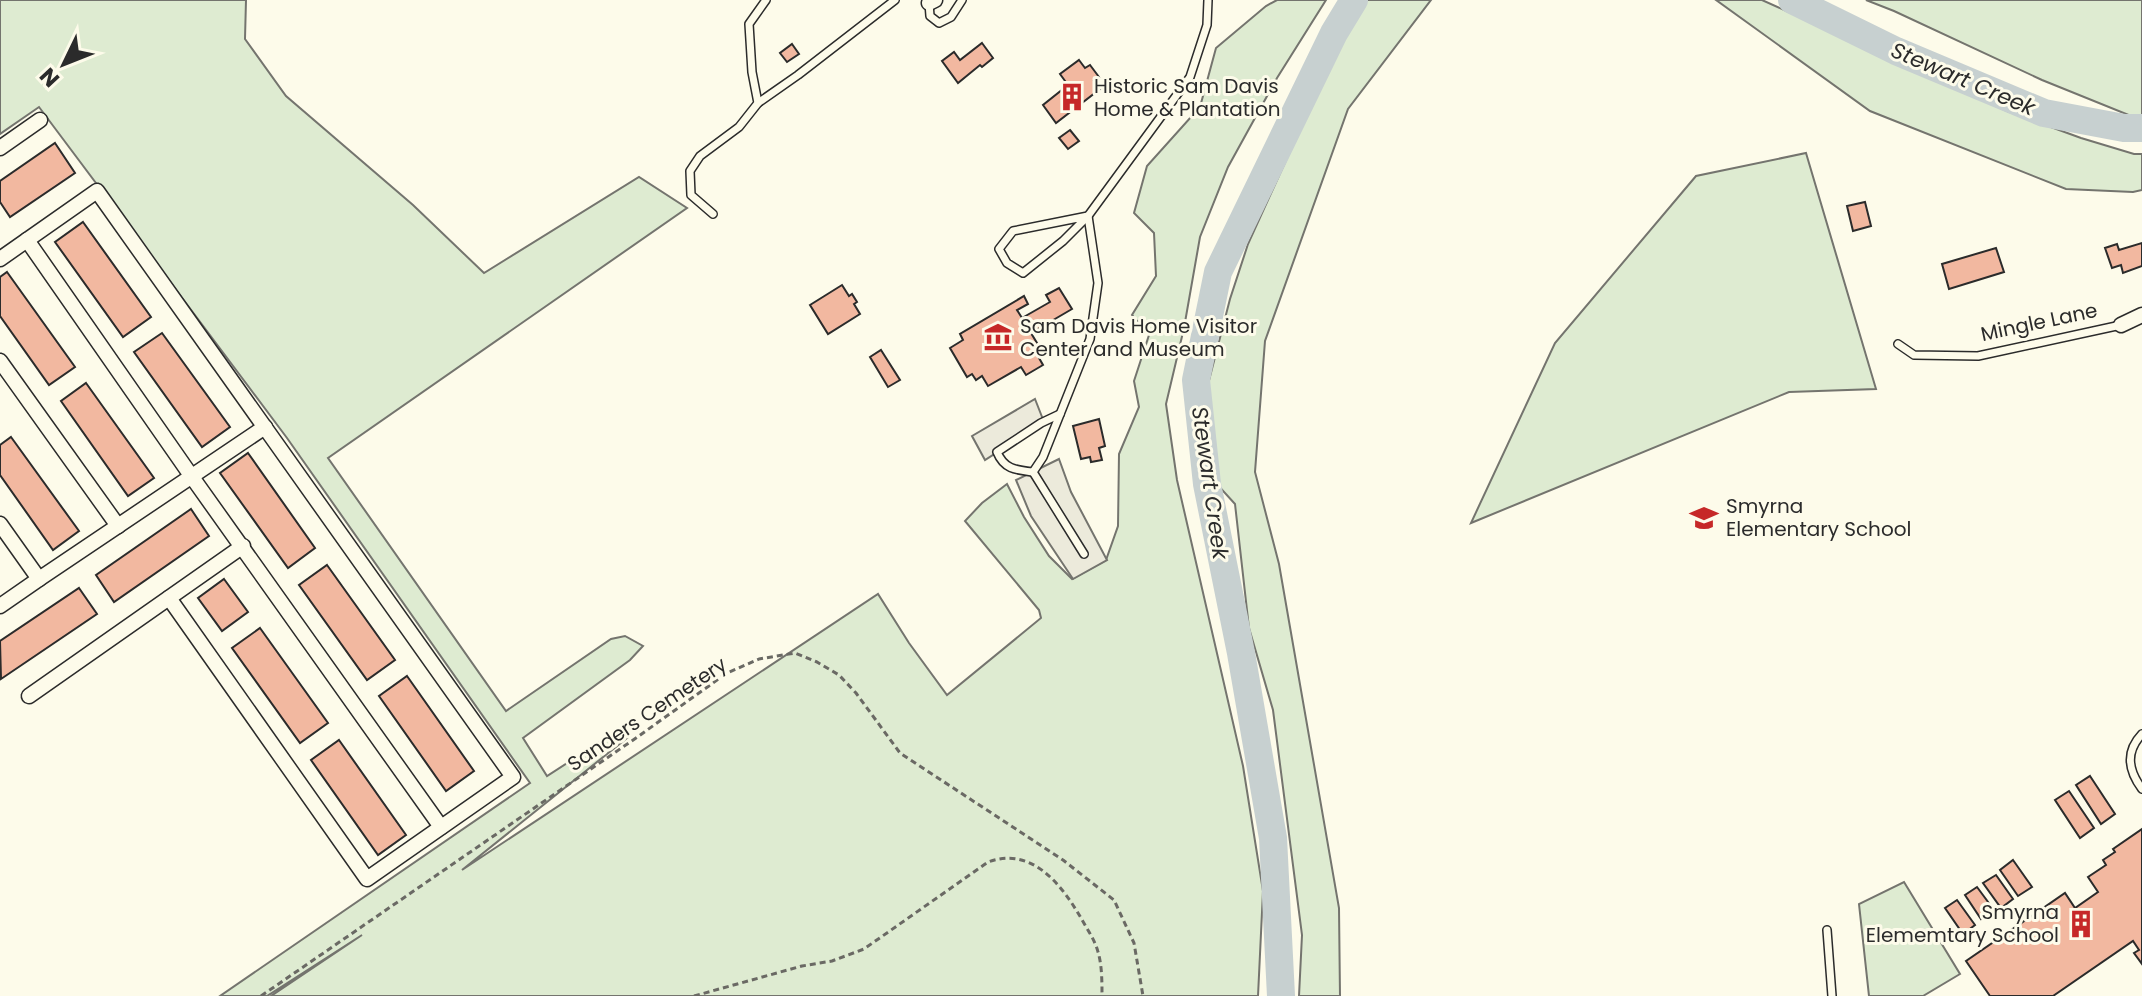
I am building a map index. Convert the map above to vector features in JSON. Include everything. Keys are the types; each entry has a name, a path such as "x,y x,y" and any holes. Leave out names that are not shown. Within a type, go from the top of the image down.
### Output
{"street":[{"path":"0,148 40,120"},
{"path":"0,259 97,191 513,777 367,879 169,598"},
{"path":"27,240 441,827"},
{"name":"Mingle Lane","path":"2121,325 2142,315"},
{"path":"0,361 118,526"},
{"path":"0,606 265,427"},
{"path":"0,524 39,579"},
{"path":"29,696 243,546"}],"lane":[{"path":"758,103 752,72 749,24 766,0"},
{"path":"713,214 691,195 690,171 700,156 739,127 758,103 895,0"},
{"path":"932,2 930,16 939,23 951,17 962,0"},
{"path":"1088,216 1013,231 999,249 1007,263 1023,273 1088,216 1190,77 1207,25 1208,0"},
{"path":"1033,472 1043,457 1090,339 1098,283 1088,216"},
{"name":"Mingle Lane","path":"1898,344 1914,355 1978,356 2121,325"},
{"path":"1033,472 1017,470 1002,462 997,452 1041,423 1061,414"},
{"path":"1033,472 1084,554"},
{"path":"2142,734 2130,753 2130,767 2142,789"},
{"path":"1827,930 1832,996"}],"path":[{"name":"Sanders Cemetery","path":"261,996 727,673 759,659 795,653 839,675 900,753 1063,860 1114,900 1134,943 1143,996"},
{"path":"694,996 802,966 832,961 864,949 988,862 1010,857 1039,869 1067,895 1099,952 1102,996"}],"green space":[{"path":"0,0 246,0 245,39 286,96 413,205 484,273 639,177 687,208 328,458 506,711 611,639 625,636 643,646 630,660 523,738 547,776 617,731 627,738 462,870 878,594 947,695 1041,618 1039,610 965,521 1007,484 1049,556 1072,579 1106,560 1118,526 1119,454 1139,407 1134,381 1149,335 1132,315 1156,276 1154,233 1134,213 1147,166 1200,107 1216,48 1277,0 1326,0 1277,78 1228,167 1200,237 1184,328 1166,404 1177,480 1243,766 1263,891 1258,996 271,996 362,935 267,996 220,996 530,783 287,438 39,107 0,134"},
{"path":"1367,0 1431,0 1348,109 1265,341 1255,472 1279,564 1339,908 1340,996 1299,996 1302,935 1273,710 1249,628 1235,504 1214,481 1216,461 1206,392 1248,244 1333,50"},
{"path":"1716,0 1762,0 2007,111 2081,138 2142,154 2142,190 2066,189 1870,111"},
{"path":"1866,0 2142,0 2142,118 2042,80"},
{"path":"1806,153 1876,389 1789,392 1471,523 1555,343 1696,176"},
{"path":"1904,882 1960,974 1923,996 1869,996 1859,904"}],"shaded area":[{"path":"1035,399 1044,422 985,460 972,436"},
{"path":"1059,459 1071,492 1107,560 1073,579 1031,516 1016,480"}],"building":[{"path":"982,43 993,58 958,83 942,61 954,52 960,60"},
{"path":"792,44 799,54 787,62 780,53"},
{"name":"Historic Sam Davis Home & Plantation","path":"1079,60 1085,68 1090,65 1099,77 1094,81 1100,89 1056,123 1043,105 1068,85 1060,74"},
{"path":"1070,130 1079,141 1068,149 1059,138"},
{"path":"55,143 75,173 10,217 0,202 0,181"},
{"path":"1865,202 1871,226 1853,231 1847,206"},
{"path":"83,222 151,317 123,337 55,242"},
{"path":"2142,243 2142,266 2123,273 2121,265 2112,268 2105,248 2117,244 2119,250"},
{"path":"1996,248 2004,272 1949,289 1942,264"},
{"path":"7,272 75,367 49,385 0,316 0,277"},
{"path":"842,285 857,302 854,304 860,314 828,334 810,305"},
{"name":"Sam Davis Home Visitor Center and Museum","path":"1059,288 1072,309 1031,333 1040,348 1035,351 1043,365 1026,375 1021,367 988,386 982,376 976,380 972,374 967,377 950,348 963,340 960,334 1024,296 1028,304 1017,310 1022,318 1050,302 1046,295"},
{"path":"162,333 230,427 202,447 134,352"},
{"path":"881,350 900,380 888,387 870,357"},
{"path":"86,383 154,478 128,496 61,401"},
{"path":"1099,419 1105,446 1099,448 1102,460 1091,462 1090,457 1081,459 1073,426"},
{"path":"11,437 79,531 53,550 0,475 0,445"},
{"path":"248,453 315,548 288,568 220,473"},
{"path":"191,509 209,536 114,602 96,575"},
{"path":"327,565 395,660 367,680 299,585"},
{"path":"224,579 248,612 222,631 198,598"},
{"path":"79,588 97,614 1,679 0,641"},
{"path":"260,628 328,723 300,743 232,648"},
{"path":"407,676 474,771 446,791 379,696"},
{"path":"339,740 406,835 378,855 311,760"},
{"path":"2090,776 2115,814 2101,824 2076,785"},
{"path":"2069,791 2094,828 2080,838 2055,800"},
{"name":"Smyrna Elememtary School","path":"2142,829 2142,964 2134,953 2139,950 2133,941 2053,996 1990,996 1966,961 2065,893 2075,908 2098,892 2088,877 2106,865 2103,860 2115,852 2113,849"},
{"path":"2013,860 2032,887 2018,896 2000,870"},
{"path":"1996,875 2013,899 2001,908 1983,883"},
{"path":"1977,887 1994,910 1981,919 1965,895"},
{"path":"1957,900 1975,925 1963,934 1945,908"}],"waterway":[{"name":"Stewart Creek","path":"1281,996 1273,838 1241,653 1207,484 1196,380 1218,272 1334,33 1354,0"},
{"name":"Stewart Creek","path":"1792,0 1896,51 2044,113 2124,128 2142,128"}],"place":[{"name":"Historic Sam Davis Home & Plantation","path":"1072,97"},
{"name":"Sam Davis Home Visitor Center and Museum","path":"998,337"},
{"name":"Smyrna Elementary School","path":"1704,518"},
{"name":"Smyrna Elememtary School","path":"2081,924"}]}
